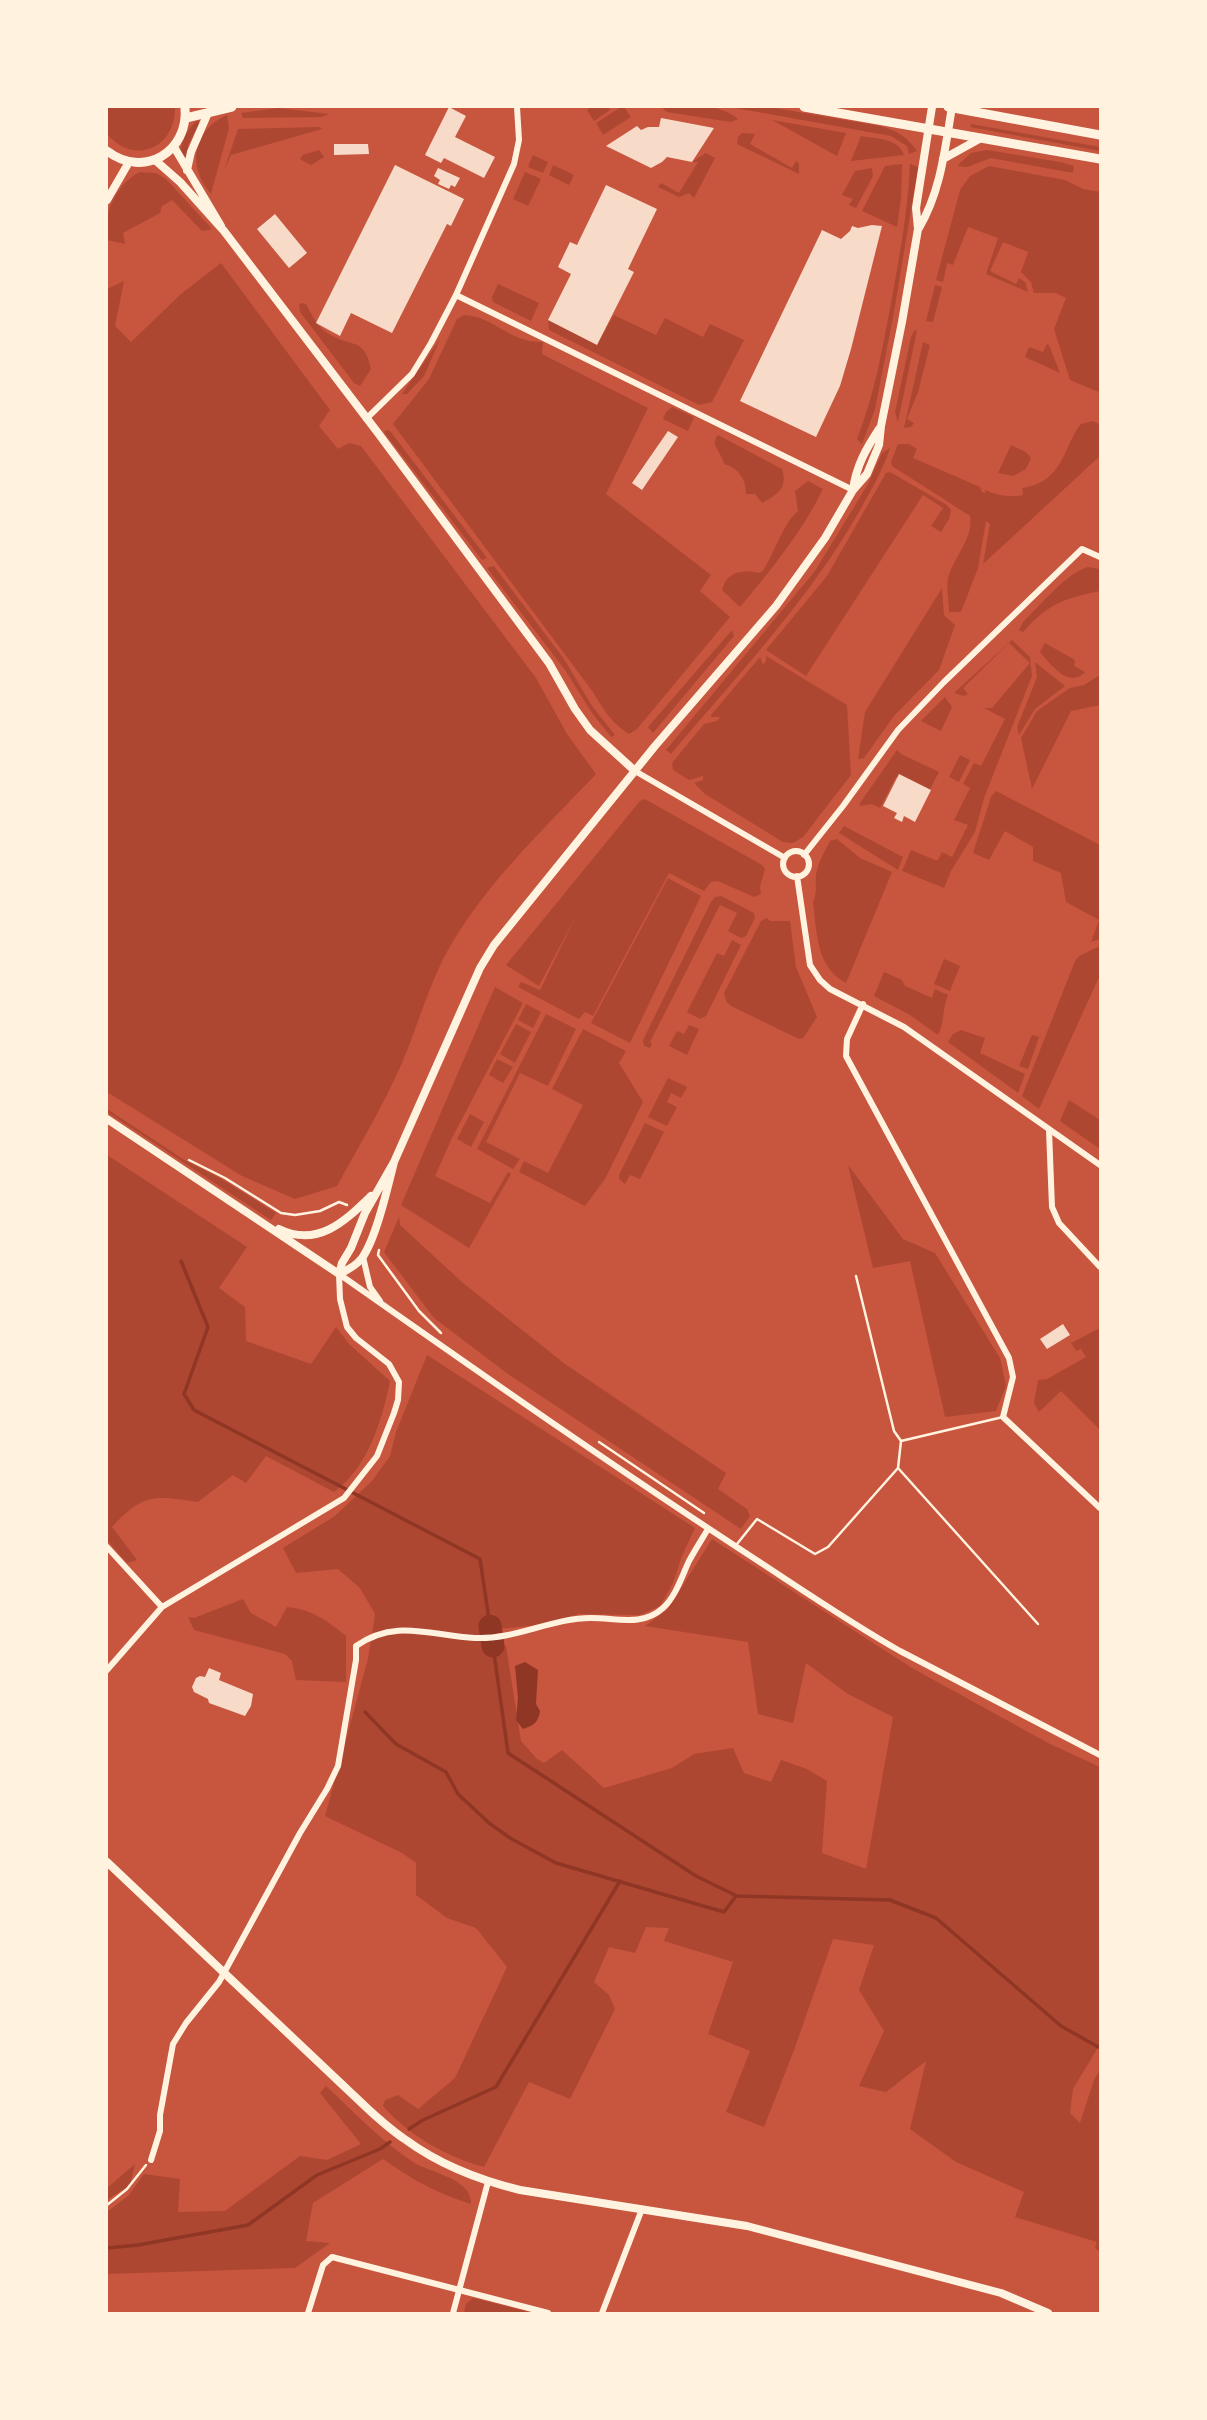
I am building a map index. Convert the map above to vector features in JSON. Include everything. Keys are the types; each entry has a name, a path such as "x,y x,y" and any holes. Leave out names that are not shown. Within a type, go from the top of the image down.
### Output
{"main road":[{"path":"108,154 129,162 155,160 174,147 183,134 186,107"},
{"path":"186,118 232,107"},
{"path":"804,107 1100,159"},
{"path":"951,107 1100,135"}],"street":[{"path":"366,419 412,374 456,295 514,164 519,139 517,107"},
{"path":"107,1670 162,1607 344,1498 377,1455 398,1400 399,1382 389,1364 356,1338 347,1327 340,1299 342,1263 365,1213 394,1162 480,968 494,945 635,771 785,595 825,538 853,490 864,450 881,426 892,380 918,229 916,208 932,107"},
{"path":"918,229 931,208 943,159 951,107"},
{"path":"187,170 191,152 208,113"},
{"path":"943,159 981,138"},
{"path":"174,147 224,231"},
{"path":"155,160 180,182 224,231 549,663 590,730 635,771 785,858"},
{"path":"107,200 129,162"},
{"path":"456,295 853,490"},
{"path":"804,855 844,806 898,730 940,687 1082,549 1100,557"},
{"path":"794,851 804,855 809,862 803,875 790,875 785,870 785,858 794,851"},
{"path":"797,876 810,965 830,989 904,1027 1100,1165"},
{"path":"863,1004 847,1039 846,1056 1009,1358 1013,1377 1003,1417 1100,1508"},
{"path":"107,1119 340,1275 708,1529 900,1651 1100,1753"},
{"path":"1049,1130 1052,1207 1059,1223 1100,1267"},
{"path":"340,1275 352,1268 363,1256 379,1219 394,1162"},
{"path":"256,1218 289,1234 317,1234 350,1218 379,1190"},
{"path":"363,1256 370,1287 383,1306"},
{"path":"151,2160 160,2131 160,2115 173,2044 223,1972 338,1766 356,1646 378,1633 397,1631 424,1630 476,1638 573,1619 632,1621 647,1618 664,1607 708,1529"},
{"path":"107,1547 162,1607"},
{"path":"107,1862 368,2109 405,2140 448,2166 488,2182 520,2190 747,2226 818,2243 1001,2293 1048,2313"},
{"path":"453,2313 488,2182"},
{"path":"602,2313 642,2209"},
{"path":"308,2313 323,2265 332,2257 548,2313"}],"lane":[{"path":"736,1546 757,1519 815,1554 828,1547 898,1468 901,1441 894,1431 856,1276"},
{"path":"901,1441 1003,1417"},
{"path":"898,1468 1038,1624"}],"path":[{"path":"185,1158 225,1178 281,1213 295,1216 320,1211 339,1202"},
{"path":"378,1255 419,1311 445,1336"},
{"path":"592,1437 714,1520"},
{"path":"107,2205 127,2189 151,2160"}],"shaded area":[{"path":"107,107 175,107 169,133 152,148 141,150 118,144 107,134"},
{"path":"591,107 608,107 610,110 594,121 587,110"},
{"path":"624,107 631,117 603,135 596,123"},
{"path":"664,107 712,108 738,119 731,122 667,112"},
{"path":"730,107 769,107 880,126 901,135 917,151 909,154 907,146 891,136"},
{"path":"278,108 329,114 322,117 243,118 241,113"},
{"path":"227,115 229,128 211,194 198,172 197,150 206,130"},
{"path":"198,120 199,124 188,145 187,158 184,158 180,152 184,139"},
{"path":"772,120 846,133 837,156"},
{"path":"971,124 1100,147 1100,151 970,127"},
{"path":"238,129 322,129 231,155 224,170"},
{"path":"742,133 755,134 750,144 792,168 796,161 799,164 799,174 737,144"},
{"path":"861,136 892,142 904,155 851,161"},
{"path":"319,150 324,157 311,165 300,159 303,155"},
{"path":"987,150 1060,162 1074,166 1073,173 991,158 967,167 957,166 971,153"},
{"path":"706,153 715,158 694,198 689,193 679,197 658,187 661,183 679,193 698,162 692,162"},
{"path":"533,155 548,162 543,173 528,167"},
{"path":"902,164 897,227 862,211 885,166"},
{"path":"910,164 918,167 894,312 875,409 862,444 857,439 874,387 885,334 903,231"},
{"path":"553,165 574,175 569,185 549,175"},
{"path":"989,166 1065,180 1083,189 1100,192 1100,396 1099,392 1070,380 1054,329 1066,298 1056,293 1034,293 1031,282 1021,272 1028,252 1003,242 990,271 1016,284 1019,278 1025,282 1028,292 986,274 998,238 968,227 953,265 947,263 943,282 936,280 960,190 970,176"},
{"path":"872,168 873,176 856,208 849,205 853,199 842,195 855,171"},
{"path":"140,172 156,173 166,179 212,229 202,231 172,200 162,206 160,213 123,233 125,244 107,240 106,219 112,203 119,190"},
{"path":"525,172 541,179 528,206 513,199"},
{"path":"221,263 330,410 319,426 338,449 349,443 361,446 536,678 567,734 596,774 498,879 463,925 435,976 395,1079 337,1186 295,1199 242,1176 107,1092 107,289 124,281 115,326 131,342 181,294"},
{"path":"498,284 539,303 531,321 493,302 492,297"},
{"path":"935,285 942,287 933,322 926,321"},
{"path":"306,304 326,332 355,344 364,351 371,369 360,386 354,383 300,312 299,305"},
{"path":"464,315 475,316 521,338 543,342 542,354 648,408 606,494 711,575 700,591 730,617 637,729 629,734 608,716 593,692 393,424 429,379 457,319"},
{"path":"614,315 656,335 665,318 703,337 710,324 744,340 712,402 699,405 549,330 548,320 597,344"},
{"path":"917,330 898,422 895,412 911,337"},
{"path":"440,339 424,376 407,394 402,394"},
{"path":"923,342 930,345 918,392 907,419 914,423 911,427 904,428"},
{"path":"1047,344 1060,373 1025,357 1029,347 1043,352"},
{"path":"672,407 694,417 688,431 663,419"},
{"path":"1093,421 1099,424 1100,422 1100,456 983,564 990,524 986,521 978,568 961,612 949,612 948,578 969,532 970,516 892,466 898,444 909,444 917,449 913,458 980,487 982,492 986,493 985,490 1018,496 1023,495 1022,488 1035,485 1052,474 1077,429 1081,424"},
{"path":"387,430 487,558 482,560 384,432"},
{"path":"718,435 782,469 783,486 773,497 762,503 755,494 746,494 741,475 724,464 715,445"},
{"path":"1011,445 1026,452 1031,458 1026,469 1013,476 998,473"},
{"path":"890,448 860,510 819,575 671,754 666,750 815,571 868,484 882,453"},
{"path":"890,472 947,505 951,510 949,519 941,532 931,526 943,508 923,495 806,676 766,650 827,576 886,473"},
{"path":"808,481 823,489 815,505 785,550 740,607 722,590 724,584 736,573 763,571 783,531 798,511 795,491"},
{"path":"494,566 564,659 592,706 615,735 611,737 592,713 565,670 487,568"},
{"path":"1088,567 1100,569 1100,591 1057,604 1041,614 1023,632 1019,630 1023,622 1062,583"},
{"path":"942,588 944,615 955,625 939,670 894,716 864,758 858,759 865,712"},
{"path":"732,630 734,636 653,733 648,727"},
{"path":"1012,640 1030,657 1032,676 984,798 975,832 951,871 944,888 902,871 911,850 935,860 938,860 942,852 952,857 968,825 954,820 970,788 963,784 974,763 981,766 1005,719 984,708 992,708 1030,663 1009,643 963,688 968,694 964,696 954,693"},
{"path":"1045,643 1075,660 1074,666 1085,672 1073,678 1061,673 1040,652"},
{"path":"766,656 847,705 851,775 803,837 793,843 783,842 705,794 694,783 703,780 703,776 689,780 673,770 672,763 704,724 717,721 720,717 711,715 760,657 763,665"},
{"path":"1035,662 1065,686 1035,709 1019,735 1017,727 1037,677"},
{"path":"1100,675 1100,705 1071,711 1032,789 1021,738 1037,711 1070,688 1084,685"},
{"path":"945,697 952,707 941,731 921,721"},
{"path":"897,750 939,772 928,793 896,777 880,808 872,804 860,806 860,803"},
{"path":"960,755 970,760 959,782 949,777"},
{"path":"996,791 1100,845 1100,939 1091,942 1099,920 1066,902 1061,873 1033,861 1033,847 1005,831 989,860 973,853 991,797"},
{"path":"645,799 762,865 765,869 760,886 761,894 754,897 718,881 711,882 704,891 669,873 593,1016 585,1012 579,1019 518,987 521,982 540,990 577,914 539,986 506,965 640,801"},
{"path":"844,826 903,857 898,870 839,833"},
{"path":"837,839 860,858 892,872 846,983 836,976 823,959 817,937 813,902 820,861 830,841"},
{"path":"668,878 701,896 630,1043 591,1023"},
{"path":"721,896 754,913 755,918 746,936 741,938 728,931 737,913 720,905 650,1042 650,1048 644,1046 643,1040 711,902 715,897"},
{"path":"767,918 770,921 790,921 796,967 817,1017 803,1038 799,1039 731,1006 726,1001 724,993 761,921"},
{"path":"732,940 741,945 706,1016 700,1019 687,1012 717,953 724,956"},
{"path":"1100,946 1100,975 1039,1109 1022,1096 1075,961 1079,956"},
{"path":"944,959 960,966 950,991 934,984"},
{"path":"884,972 902,980 905,986 932,998 935,989 948,995 938,1035 910,1015 874,996"},
{"path":"495,987 523,1003 435,1176 490,1203 508,1172 511,1174 469,1248 401,1205"},
{"path":"526,1004 541,1012 533,1028 518,1020"},
{"path":"546,1014 576,1029 548,1086 520,1073 486,1142 520,1159 513,1169 477,1149"},
{"path":"516,1024 531,1032 515,1063 500,1054"},
{"path":"689,1025 699,1029 687,1055 669,1046 677,1031 684,1034"},
{"path":"583,1029 626,1051 619,1063 643,1102 605,1179 585,1206 519,1172 524,1161 548,1173 583,1105 552,1089"},
{"path":"961,1030 985,1038 980,1053 1025,1074 1018,1093 948,1042 953,1034"},
{"path":"1032,1035 1039,1037 1028,1069 1019,1066"},
{"path":"497,1059 513,1067 503,1083 489,1075"},
{"path":"668,1078 687,1087 681,1098 671,1093 667,1102 677,1107 667,1126 648,1117"},
{"path":"1069,1100 1100,1120 1100,1149 1060,1121"},
{"path":"107,1109 186,1161 220,1178 276,1213 271,1220 107,1112"},
{"path":"470,1114 484,1122 471,1147 457,1139"},
{"path":"645,1123 664,1132 640,1179 630,1175 625,1184 619,1179 619,1175"},
{"path":"107,1155 247,1247 219,1288 245,1307 246,1341 311,1364 336,1327 349,1344 390,1381 378,1427 365,1456 346,1482 334,1492 266,1456 246,1483 233,1475 198,1502 160,1498 133,1507 112,1527 137,1560 127,1563 107,1540"},
{"path":"848,1165 903,1239 935,1253 1000,1358 1006,1386 996,1411 945,1417 910,1261 873,1268"},
{"path":"399,1217 400,1225 463,1283 565,1364 726,1473 718,1489 747,1509 750,1516 741,1529 508,1374 434,1318 384,1252"},
{"path":"1100,1328 1100,1430 1061,1391 1039,1412 1034,1403 1038,1380 1047,1379 1086,1357 1081,1349 1076,1351 1071,1343"},
{"path":"427,1355 695,1528 673,1583 660,1606 640,1615 579,1614 538,1625 498,1629 493,1612 487,1646 506,1646 521,1741 537,1759 544,1763 562,1750 604,1788 672,1768 694,1754 733,1748 744,1773 771,1782 781,1760 807,1769 827,1781 822,1853 866,1869 893,1717 848,1694 806,1663 793,1723 758,1714 748,1642 645,1626 668,1609 712,1539 912,1668 1050,1744 1100,1767 1100,2044 1073,2089 1070,2113 1080,2123 1100,2070 1100,2252 1095,2248 1097,2242 1015,2217 1024,2192 956,2162 910,2129 926,2061 886,2092 859,2086 884,2031 859,1990 874,1945 833,1939 764,2127 726,2112 750,2051 708,2034 733,1962 664,1941 669,1928 646,1927 635,1953 609,1947 594,1982 609,1995 615,2009 570,2099 529,2082 484,2167 429,2144 393,2117 383,2106 385,2100 398,2095 418,2109 455,2078 507,1967 476,1928 447,1918 416,1895 416,1863 402,1853 325,1816 368,1659 375,1614 360,1588 338,1569 296,1573 283,1548 335,1516 372,1481 390,1456 396,1432"},
{"path":"243,1599 251,1613 276,1627 287,1607 296,1608 326,1621 346,1636 346,1682 296,1680 292,1661 285,1654 194,1630 188,1617 194,1618"},
{"path":"525,1662 538,1670 536,1704 540,1711 535,1723 523,1729 516,1720 518,1698 515,1666"},
{"path":"326,2086 401,2154 458,2182 470,2195 471,2204 425,2185 383,2159 313,2203 306,2241 330,2243 295,2268 107,2274 107,2212 129,2195 144,2174 180,2179 178,2212 225,2211 300,2156 327,2160 361,2144 320,2093"},
{"path":"135,2164 130,2185 107,2200 107,2188"},
{"path":"473,2298 533,2313 464,2313 466,2304"}],"building":[{"path":"449,107 466,116 455,137 495,157 484,178 444,158 441,163 425,155"},
{"path":"661,118 714,128 692,162 667,157 651,168 606,146 637,126 641,130 659,127"},
{"path":"334,144 368,144 369,154 334,155"},
{"path":"395,165 464,199 451,226 447,224 392,333 351,313 340,336 316,323"},
{"path":"438,168 460,178 455,187 451,185 449,189 438,184 440,180 434,176"},
{"path":"606,185 657,209 628,269 634,272 597,345 548,320 571,274 558,267 570,242 577,245"},
{"path":"275,214 307,253 289,268 257,229"},
{"path":"852,226 858,228 882,226 851,349 840,386 816,437 740,401 822,230 841,239"},
{"path":"668,431 678,437 642,490 632,483"},
{"path":"899,774 931,790 915,822 904,816 902,822 894,818 897,813 883,806"},
{"path":"1063,1324 1070,1335 1047,1349 1040,1339"},
{"path":"209,1668 221,1673 219,1680 253,1694 251,1706 245,1716 209,1703 208,1699 194,1692 192,1687 196,1678 205,1677"}],"waterway":[{"path":"181,1261 208,1327 184,1394 194,1410 480,1559 490,1626"},
{"path":"490,1626 493,1646"},
{"path":"493,1646 508,1753 696,1876 737,1896 890,1900 936,1918 1061,2026 1100,2048"},
{"path":"365,1712 396,1744 446,1772 458,1794 489,1823 510,1838 556,1863 724,1912 736,1896"},
{"path":"409,2129 496,2087 620,1881"},
{"path":"107,2248 248,2225 317,2175 380,2149 390,2142"}]}
